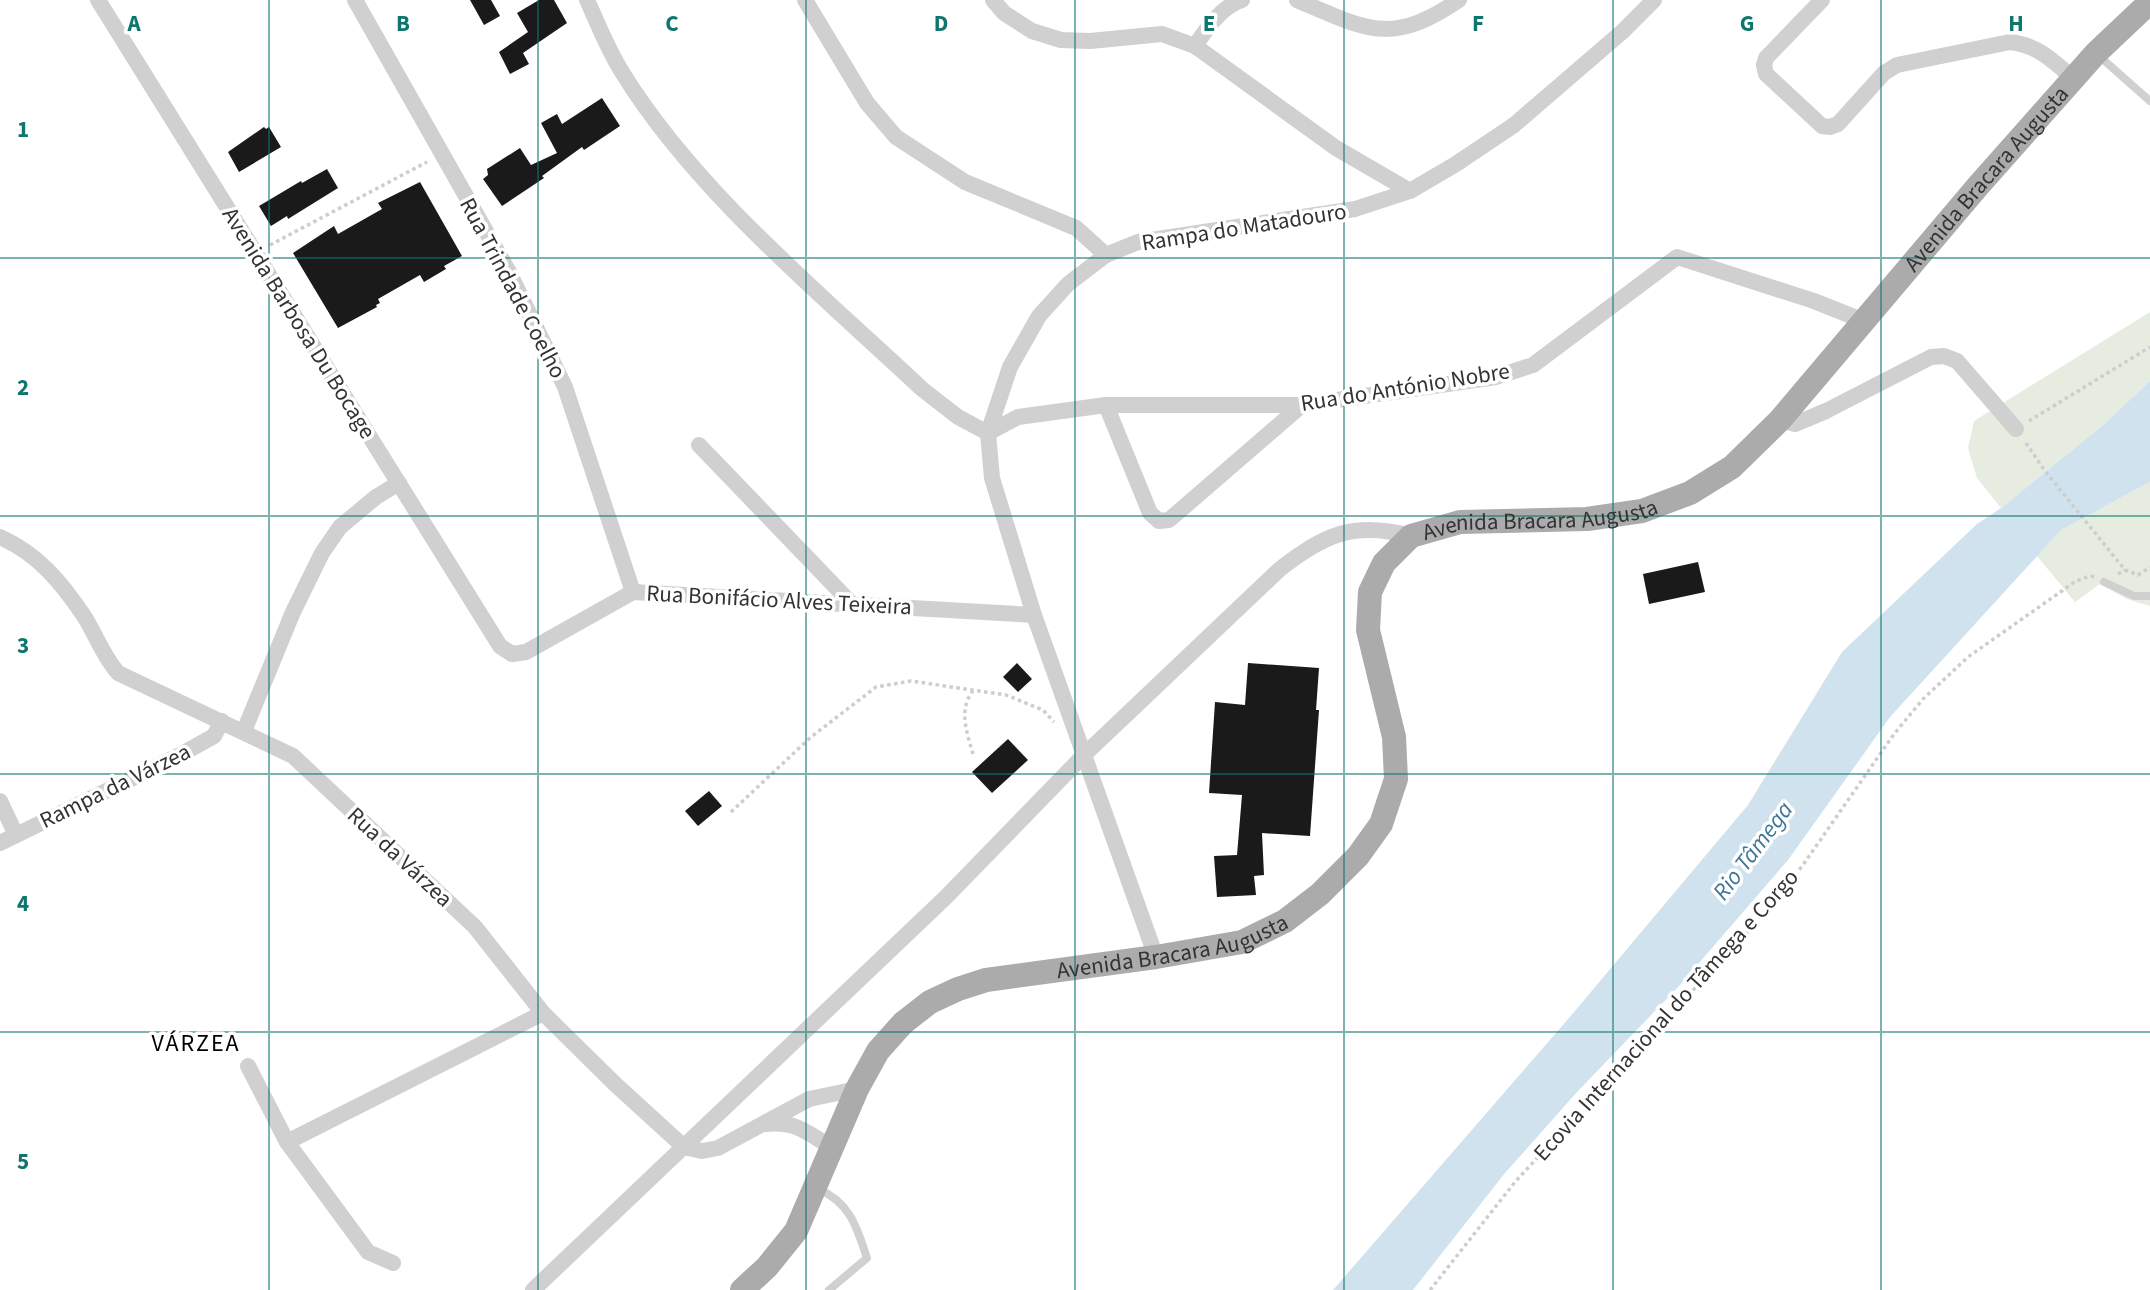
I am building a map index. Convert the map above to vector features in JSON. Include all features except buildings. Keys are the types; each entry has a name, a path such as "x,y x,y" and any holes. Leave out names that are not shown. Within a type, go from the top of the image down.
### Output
{"main road":[{"name":"Avenida Bracara Augusta","path":"753,1287 796,1231 857,1089 878,1051 903,1023 930,1002 986,980 1156,957 1242,942 1285,921 1320,894 1358,856 1381,824 1396,779 1394,737 1368,630 1370,592 1384,563 1411,536 1460,522 1587,519 1642,511 1690,494 1732,467 1780,420 1978,186 2096,53 2150,2"}],"street":[{"name":"Avenida Barbosa Du Bocage","path":"98,0 500,646"},
{"name":"Rua Trindade Coelho","path":"355,0 509,272 565,387 634,592"},
{"path":"587,0 621,71 659,126 722,198 922,389 958,417 988,433"},
{"path":"805,0 867,103 896,136 965,182 1076,228 1107,255"},
{"path":"993,0 1004,13 1032,31 1061,40 1090,41 1162,34 1195,46 1336,148 1409,191"},
{"path":"1195,46 1211,23 1233,3 1242,0"},
{"path":"1297,0 1364,28 1387,30 1415,23 1443,11 1458,0"},
{"name":"Rampa do Matadouro","path":"1156,957 1034,615 992,478 988,433 1010,367 1039,316 1068,284 1107,255 1139,242 1354,209 1409,191 1456,164 1514,125 1622,32 1654,0"},
{"path":"1822,0 1766,58 1764,65 1766,74 1822,126 1838,124 1884,73 1897,65 2010,42 2026,44 2074,79"},
{"name":"Rua do António Nobre","path":"988,433 1018,416 1106,405 1302,405 1496,377 1533,365 1677,257 1814,301 1864,321"},
{"path":"1780,420 1794,424 1805,420 1931,357 1944,356 1957,362 2016,429"},
{"path":"1106,405 1150,513 1159,521 1169,520 1302,405"},
{"path":"699,446 851,603"},
{"path":"244,731 293,612 321,553 340,527 376,497 398,483"},
{"path":"533,1290 946,897 1085,754 1263,584 1301,553 1341,533 1360,529 1392,531 1411,536"},
{"name":"Rua da Várzea","path":"0,537 16,544 43,564 84,617 107,661 118,673 293,756 475,927 543,1013 684,1147"},
{"name":"Rua Bonifácio Alves Teixeira","path":"500,646 512,654 526,652 634,592 1034,615"},
{"name":"Rampa da Várzea","path":"0,843 180,755 214,736 222,721"},
{"path":"0,801 16,835"},
{"path":"287,1142 543,1013"},
{"path":"248,1066 287,1142 368,1252 393,1263"},
{"path":"684,1147 702,1151 718,1148 809,1099 857,1089"},
{"path":"763,1124 784,1122 799,1127 833,1148"}],"lane":[{"path":"2096,53 2150,102"},
{"path":"2104,582 2134,597 2150,596"},
{"path":"816,1188 830,1194 853,1218 867,1258 829,1290"}],"path":[{"path":"256,253 442,154"},
{"path":"2150,347 2016,429 2045,471 2125,570 2138,575 2150,567"},
{"name":"Ecovia Internacional do Tâmega e Corgo","path":"1430,1290 1515,1182 1737,945 1803,865 1894,734 1923,699 1968,657 2076,581 2090,576 2104,582 2125,570"},
{"path":"731,812 811,737 876,687 911,681 1006,695 1043,710 1059,727"},
{"path":"973,691 966,700 965,723 973,754"}],"shaded area":[{"path":"2150,312 2150,381 2102,426 2001,508 1977,478 1968,448 1974,421"},
{"path":"2150,482 2150,606 2127,599 2100,584 2075,602 2037,556 2061,530"}],"water":[{"name":"Rio Tâmega","path":"2150,381 2150,482 2061,530 1890,717 1788,860 1680,985 1577,1092 1505,1173 1413,1290 1333,1290 1569,1018 1748,805 1842,652 1977,524 2001,508 2102,426"}],"district":[{"name":"VÁRZEA","path":"196,1043"}]}
